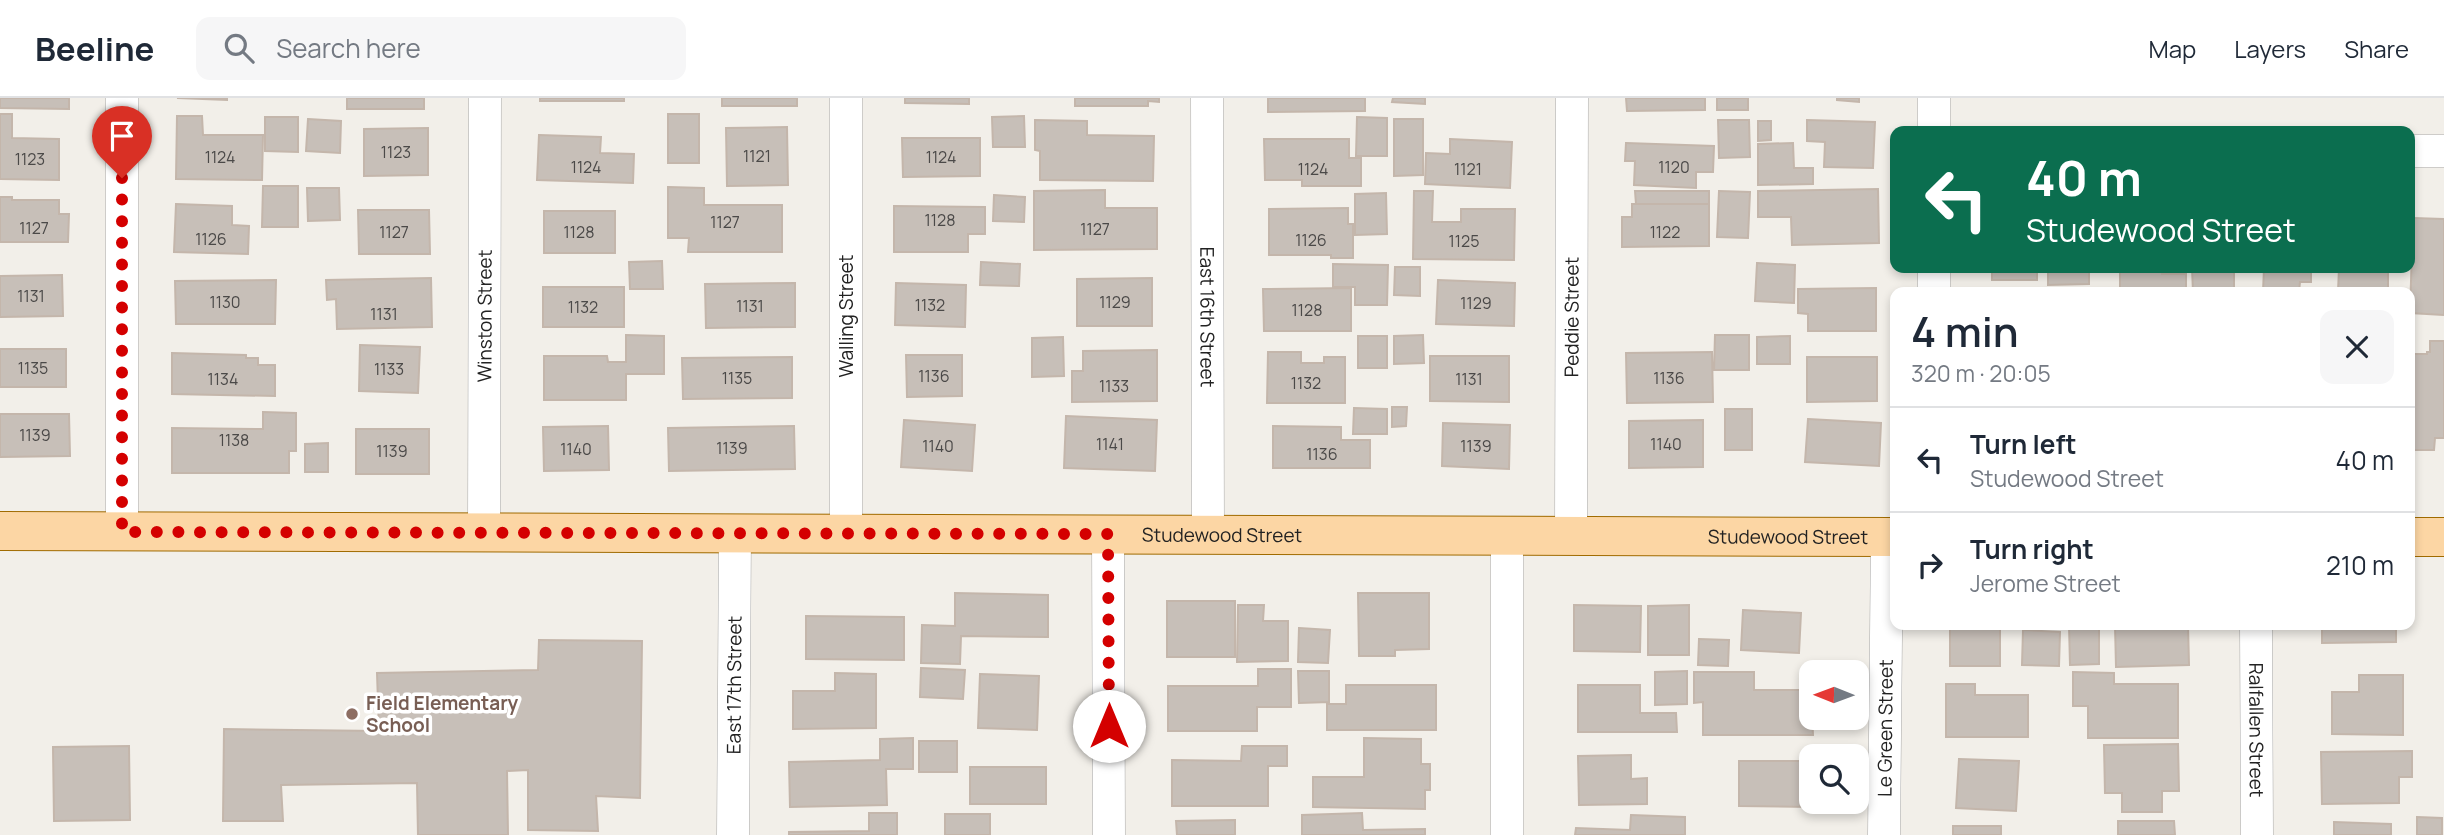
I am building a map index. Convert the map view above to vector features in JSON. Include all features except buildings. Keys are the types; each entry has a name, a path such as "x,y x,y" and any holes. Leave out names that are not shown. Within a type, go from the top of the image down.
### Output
{"main road":[{"name":"Studewood Street","path":"0,531 1890,537"},
{"path":"2415,537 2444,537"}],"street":[{"path":"122,98 122,532"},
{"name":"Winston Street","path":"484,533 485,98"},
{"name":"Walling Street","path":"846,98 846,534"},
{"name":"East 16th Street","path":"1207,98 1208,535"},
{"name":"Peddie Street","path":"1571,536 1572,98"},
{"path":"1934,98 1934,126"},
{"path":"2415,151 2444,151"},
{"name":"East 17th Street","path":"733,835 735,533"},
{"path":"1108,534 1109,835"},
{"path":"1507,536 1507,835"},
{"name":"Le Green Street","path":"1884,835 1890,580"},
{"name":"Ralfallen Street","path":"2256,630 2257,835"}],"place":[{"name":"Field Elementary School","path":"352,714"}],"route":[{"path":"122,178 122,532 1108,534 1109,726"}]}
